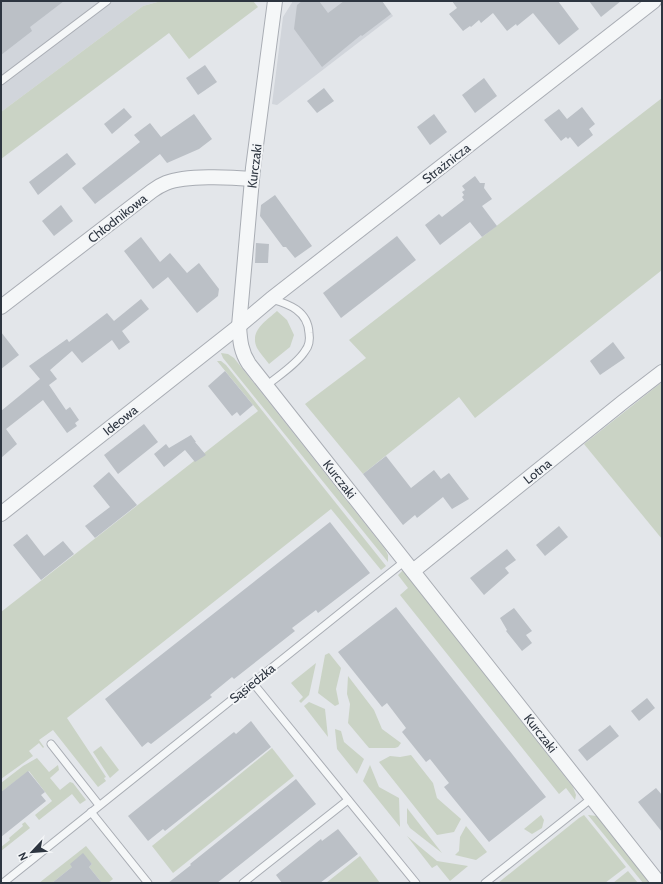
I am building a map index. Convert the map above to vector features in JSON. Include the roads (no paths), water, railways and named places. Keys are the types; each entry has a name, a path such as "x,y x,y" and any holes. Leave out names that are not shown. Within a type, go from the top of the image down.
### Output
{"street":[{"name":"Kurczaki","path":"275,1 252,179 240,326 240,344 242,352 248,364 658,883"},
{"name":"Strażnicza","path":"240,326 271,299 654,1"},
{"name":"Chłodnikowa","path":"1,307 152,191 165,184 188,178 252,179"},
{"name":"Ideowa","path":"1,514 240,326"},
{"name":"Lotna","path":"409,566 662,372"}],"lane":[{"path":"1,81 107,1"},
{"path":"266,386 302,354 309,343 310,336 307,321 302,314 288,304 271,299"},
{"name":"Sąsiedzka","path":"3,883 253,683 409,566"},
{"path":"253,683 416,883"},
{"path":"50,744 100,806"},
{"path":"485,883 592,798"},
{"path":"243,883 348,800"},
{"path":"91,812 148,883"}]}
